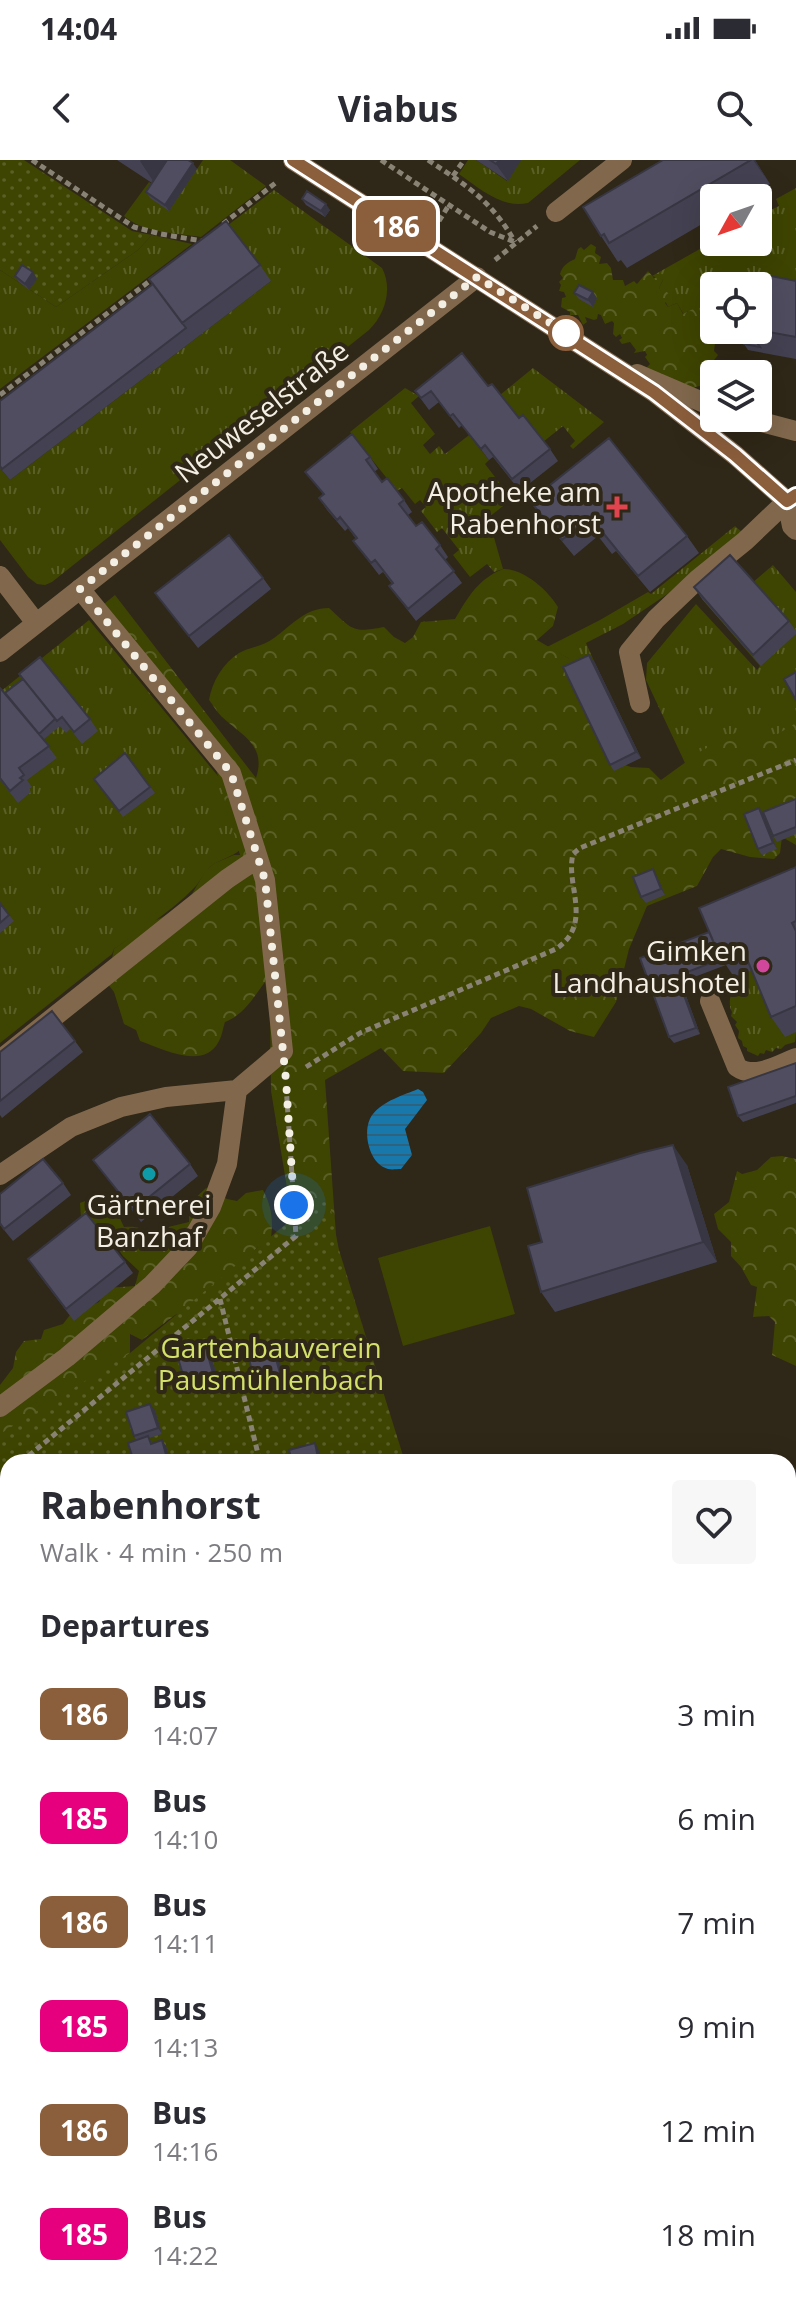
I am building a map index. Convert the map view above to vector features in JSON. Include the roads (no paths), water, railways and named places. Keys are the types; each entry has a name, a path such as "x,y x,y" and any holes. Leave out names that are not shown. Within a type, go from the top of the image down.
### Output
{"street":[{"path":"556,212 622,160"},
{"path":"296,162 614,364 793,500"},
{"name":"Neuweselstraße","path":"0,652 477,277"},
{"path":"614,364 700,401"},
{"path":"772,425 796,431"},
{"path":"793,500 792,526 796,530"},
{"path":"640,703 629,652 656,619 698,579 793,500"},
{"path":"0,576 36,623"},
{"path":"0,1175 71,1127 121,1107 166,1097 237,1090 283,1051 265,880 231,773 80,589"},
{"path":"0,1060 215,888 258,858"},
{"path":"710,1001 737,1067 743,1071 749,1074 796,1058"},
{"path":"0,1407 67,1357 152,1285 188,1247 211,1207 227,1164 237,1090"}],"water":[{"path":"418,1089 427,1100 405,1129 412,1155 401,1169 388,1169 381,1166 371,1153 367,1136 369,1120 382,1105"}],"place":[{"name":"Apotheke am Rabenhorst","path":"617,507"},
{"name":"Gimken Landhaushotel","path":"763,966"},
{"name":"Gärtnerei Banzhaf","path":"149,1174"}],"park label":[{"name":"Gartenbauverein Pausmühlenbach","path":"271,1363"}]}
